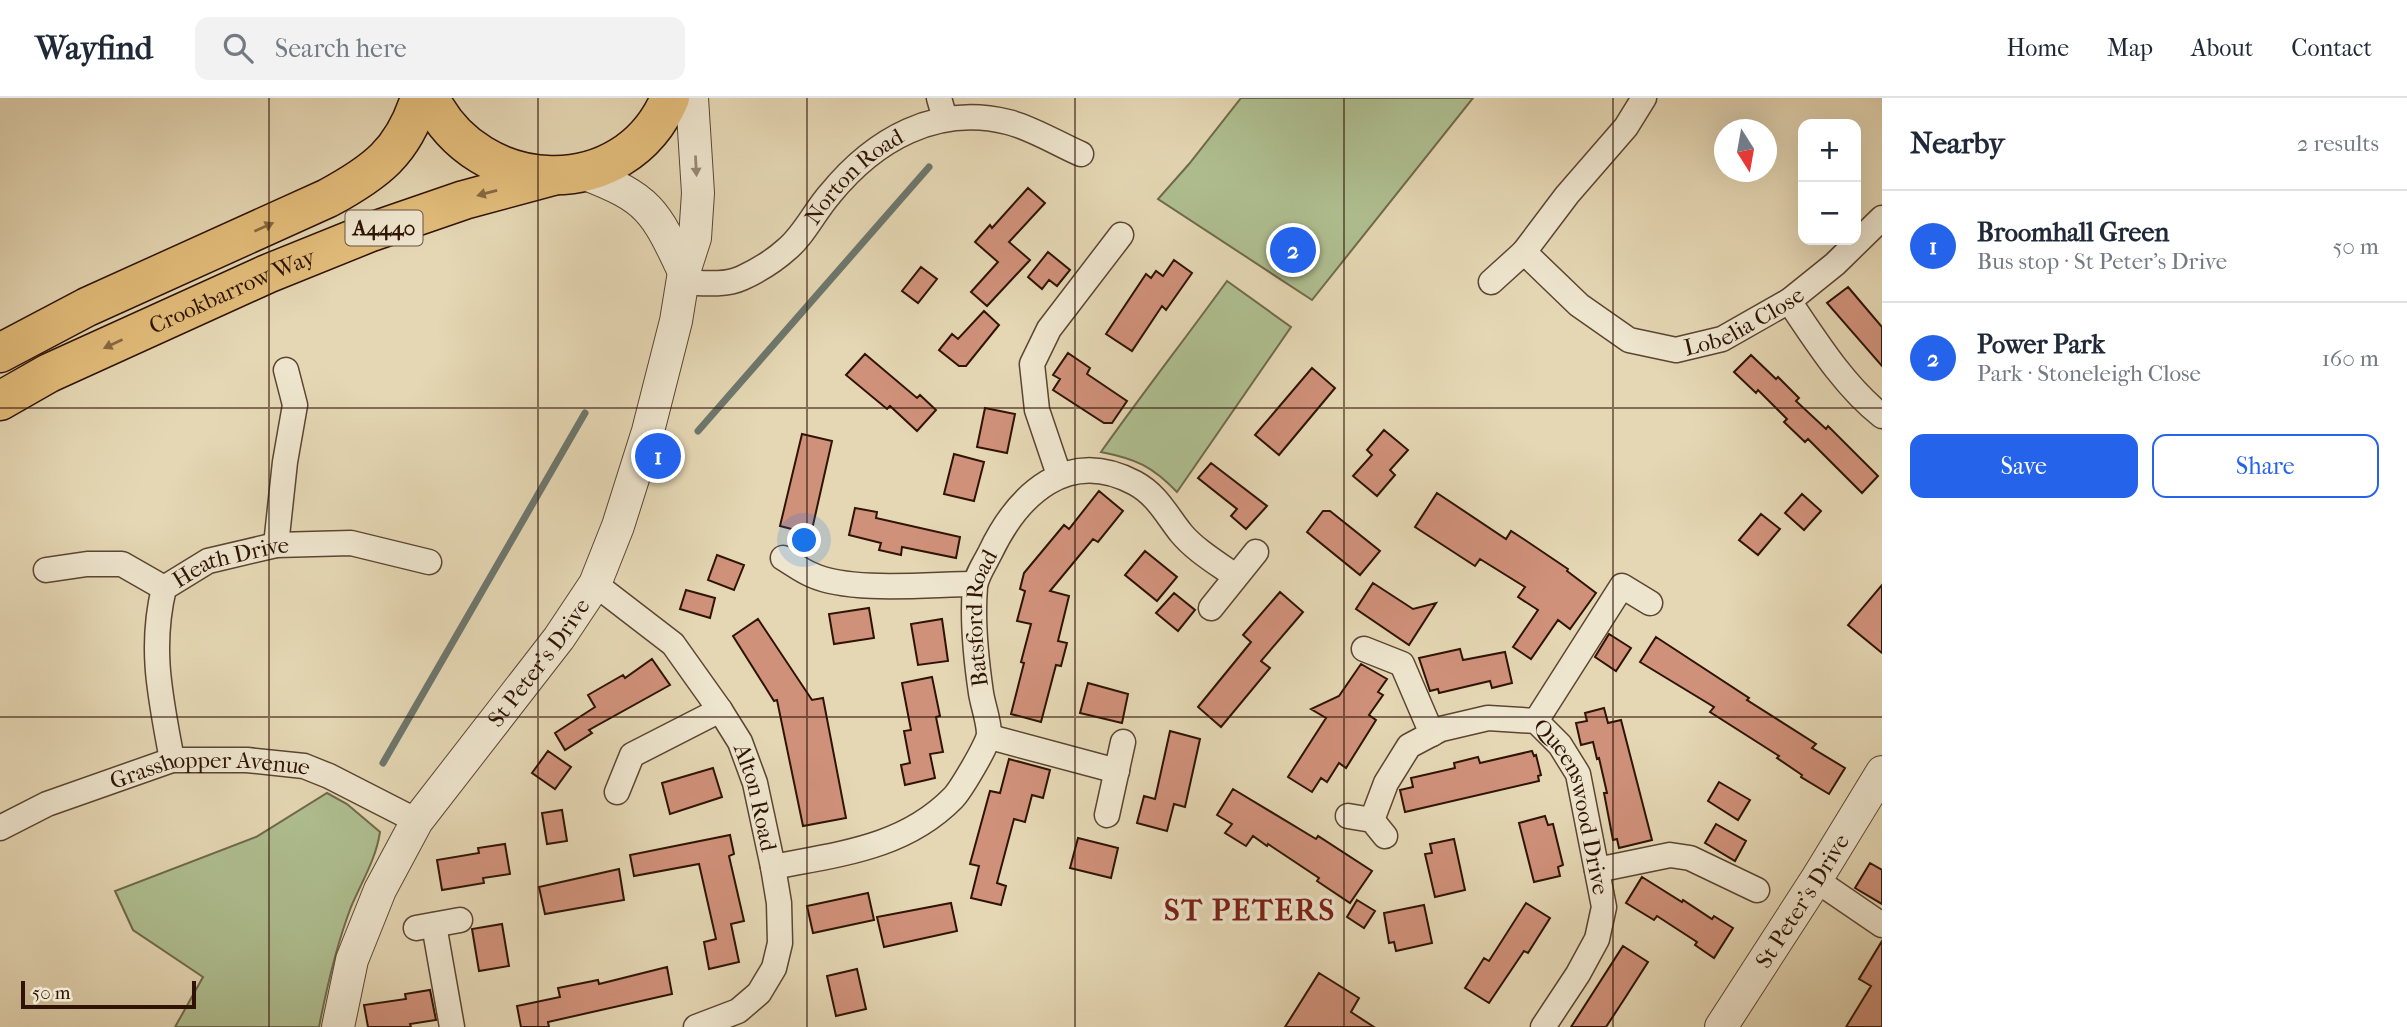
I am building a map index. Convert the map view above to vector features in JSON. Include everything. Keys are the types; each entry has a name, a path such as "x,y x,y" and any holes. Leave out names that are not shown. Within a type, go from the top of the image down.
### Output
{"highway":[{"name":"Crookbarrow Way","path":"0,353 87,307 328,198 366,177 397,148 414,117 419,98"},
{"path":"430,98 438,114 459,138 483,156 511,168 568,174"},
{"name":"Crookbarrow Way","path":"0,401 49,373 290,265 371,232 464,200 606,167 645,139 663,114 670,98"}],"street":[{"name":"St Peter's Drive","path":"338,1027 352,960 380,890 417,821 559,638 595,584 618,526 648,431 695,238 698,193 692,98"},
{"path":"1491,282 1524,252 1567,195 1626,127 1644,98"},
{"name":"Norton Road","path":"684,277 713,284 741,279 788,249 831,192 874,150 942,109 976,119 1009,122 1082,154"},
{"path":"568,174 620,187 649,207 664,229 684,277"},
{"name":"Lobelia Close","path":"1524,252 1579,305 1629,340 1676,350 1722,339 1789,301 1835,264 1882,218"},
{"path":"1059,475 1037,410 1032,364 1049,329 1121,235"},
{"path":"1789,301 1817,343 1869,406 1882,416"},
{"path":"276,545 285,462 295,405 286,370"},
{"name":"Batsford Road","path":"990,737 978,661 975,584 995,542 1021,504 1059,475 1097,469 1133,482 1158,500 1182,535 1235,576"},
{"name":"Heath Drive","path":"172,760 156,666 157,617 164,588 208,561 276,545 351,543 429,562"},
{"path":"1211,608 1256,552"},
{"path":"783,558 813,576 841,582 877,586 975,584"},
{"path":"46,570 87,564 122,564 164,588"},
{"name":"Alton Road","path":"595,584 673,644 720,710 748,759 755,783 779,903 780,943 774,968 760,993 738,1011 696,1027"},
{"path":"1536,721 1622,586 1650,603"},
{"path":"1364,649 1402,664 1432,733"},
{"path":"617,792 632,755 720,710"},
{"name":"Queenswood Drive","path":"1368,824 1386,783 1409,746 1441,729 1488,718 1536,721 1560,745 1578,774 1604,907 1597,939 1578,974 1543,1027"},
{"path":"773,867 878,846 916,828 955,797 990,737 1117,771"},
{"path":"1107,815 1123,742"},
{"name":"Grasshopper Avenue","path":"0,828 47,804 172,760 247,760 304,766 417,821"},
{"name":"St Peter's Drive","path":"1721,1027 1882,772"},
{"path":"1597,870 1670,855 1690,858 1757,890"},
{"path":"1816,880 1882,925"},
{"path":"452,1027 425,927 460,920"}],"green space":[{"path":"1241,98 1473,98 1312,300 1158,199"},
{"path":"1227,281 1291,327 1177,492 1143,465 1101,452"},
{"path":"327,793 347,804 380,832 372,861 341,936 319,1027 175,1027 203,977 133,930 115,891 256,837"}],"building":[{"path":"1028,188 1045,203 1009,242 1030,260 987,306 971,292 998,262 975,242 990,225 992,228"},
{"path":"1048,252 1070,270 1057,286 1049,280 1042,289 1028,277"},
{"path":"1174,260 1192,273 1166,310 1162,306 1132,351 1106,334 1146,274 1151,278 1156,271 1163,276"},
{"path":"921,267 937,279 918,303 902,291"},
{"path":"1848,287 1882,327 1882,366 1827,303"},
{"path":"984,311 999,325 966,366 959,366 939,350 952,334 958,339"},
{"path":"1068,353 1090,368 1087,374 1127,401 1112,423 1104,423 1053,390 1060,379 1053,375"},
{"path":"865,354 917,398 920,395 936,410 917,431 890,406 887,409 846,375"},
{"path":"1751,355 1776,379 1778,377 1799,398 1796,401 1826,429 1828,426 1878,476 1862,493 1808,439 1805,442 1784,422 1787,419 1758,390 1756,393 1734,372"},
{"path":"1312,368 1335,388 1279,455 1255,435"},
{"path":"985,408 1015,414 1007,453 977,447"},
{"path":"1384,430 1408,450 1390,470 1395,475 1377,496 1353,476 1372,455 1367,450"},
{"path":"802,434 832,441 811,534 780,526"},
{"path":"954,454 984,462 974,501 944,494"},
{"path":"1211,463 1267,506 1246,529 1231,516 1237,509 1198,478"},
{"path":"1099,491 1123,511 1098,542 1093,539 1050,591 1069,596 1058,641 1067,643 1061,666 1056,665 1041,722 1011,714 1031,624 1017,621 1025,591 1020,589 1024,573 1064,525 1069,529"},
{"path":"1437,493 1506,539 1511,531 1568,569 1567,571 1596,593 1570,629 1558,620 1531,659 1513,647 1538,610 1518,597 1525,587 1480,559 1475,566 1415,527"},
{"path":"1802,494 1821,511 1804,530 1785,513"},
{"path":"855,508 877,512 876,518 960,537 956,558 902,547 901,555 879,550 881,543 849,535"},
{"path":"1323,511 1330,511 1380,551 1360,575 1307,532"},
{"path":"1761,514 1780,529 1758,555 1739,540"},
{"path":"1145,551 1177,577 1157,601 1125,575"},
{"path":"717,555 744,565 734,590 708,580"},
{"path":"1373,583 1413,609 1436,603 1409,645 1356,609"},
{"path":"1882,585 1882,653 1848,625"},
{"path":"686,590 715,598 710,618 680,609"},
{"path":"1280,592 1303,612 1261,661 1270,668 1221,727 1198,707 1251,642 1243,635"},
{"path":"1174,593 1195,610 1178,631 1156,613"},
{"path":"869,608 874,638 834,644 829,614"},
{"path":"758,619 812,700 823,698 846,818 803,826 777,700 774,701 733,636"},
{"path":"942,619 948,661 918,665 911,624"},
{"path":"1609,634 1631,648 1616,671 1595,657"},
{"path":"1656,637 1816,744 1812,748 1845,768 1829,794 1801,777 1802,775 1777,758 1779,756 1710,712 1714,707 1640,662"},
{"path":"1460,649 1463,660 1505,652 1512,683 1492,688 1490,681 1439,693 1438,689 1430,691 1419,658"},
{"path":"652,659 670,685 589,730 592,733 565,750 555,733 595,707 588,695 623,675 625,678"},
{"path":"1361,664 1387,679 1378,692 1383,695 1369,715 1376,720 1346,768 1339,763 1327,782 1321,778 1312,792 1288,777 1326,718 1311,709 1339,696"},
{"path":"932,677 940,716 936,717 943,752 930,754 935,778 905,785 901,765 910,763 904,731 911,730 902,683"},
{"path":"1088,683 1128,694 1122,723 1080,713"},
{"path":"1604,708 1608,723 1621,720 1652,840 1619,848 1617,839 1613,840 1599,758 1597,759 1593,742 1581,745 1576,723 1587,721 1585,713"},
{"path":"1170,731 1200,739 1185,807 1174,804 1167,831 1137,823 1144,796 1155,799"},
{"path":"548,751 571,767 555,789 532,773"},
{"path":"1532,751 1534,756 1536,755 1541,775 1538,776 1539,781 1405,812 1400,790 1413,787 1411,778 1455,768 1454,763 1478,757 1480,763"},
{"path":"1009,759 1050,770 1043,798 1032,795 1025,822 1014,819 997,883 1006,886 1001,905 971,898 979,866 970,864 990,791 1000,793"},
{"path":"713,768 722,797 670,814 662,783"},
{"path":"1719,782 1750,800 1738,820 1708,801"},
{"path":"1233,789 1316,839 1318,836 1372,871 1350,903 1317,881 1319,878 1268,844 1267,846 1253,836 1246,846 1225,833 1232,824 1217,815"},
{"path":"562,810 567,841 547,844 542,813"},
{"path":"1545,816 1548,825 1553,824 1563,865 1558,867 1560,876 1534,882 1519,823"},
{"path":"1716,824 1746,841 1735,861 1705,843"},
{"path":"730,835 734,854 729,856 744,921 731,924 739,962 709,969 704,942 716,939 699,864 634,876 630,855"},
{"path":"1078,838 1118,848 1111,878 1070,868"},
{"path":"1454,839 1465,890 1435,897 1425,854 1432,853 1430,844"},
{"path":"505,844 510,874 483,878 484,883 442,890 437,860 479,853 478,848"},
{"path":"1870,863 1882,870 1882,904 1855,888"},
{"path":"619,869 624,900 545,914 539,887"},
{"path":"1642,877 1712,919 1714,916 1733,928 1714,958 1695,945 1697,942 1657,916 1654,920 1626,903"},
{"path":"868,893 874,920 813,933 807,906"},
{"path":"1357,900 1375,911 1364,928 1347,917"},
{"path":"951,903 957,931 884,947 877,917"},
{"path":"1526,903 1550,918 1528,953 1524,951 1489,1003 1465,988 1484,958 1489,961"},
{"path":"1424,905 1432,943 1396,951 1394,942 1389,943 1384,913"},
{"path":"502,924 509,966 479,971 472,929"},
{"path":"1882,941 1882,1027 1846,1027 1871,986 1859,979"},
{"path":"1623,946 1648,962 1625,998 1606,1027 1571,1027"},
{"path":"667,967 672,994 548,1022 549,1027 521,1027 517,1006 560,997 558,988 598,980 599,984"},
{"path":"857,969 866,1009 836,1016 827,976"},
{"path":"1319,973 1359,998 1351,1012 1374,1027 1285,1027"},
{"path":"430,990 436,1020 410,1024 411,1027 368,1027 364,1005 406,999 405,994"}],"waterway":[{"path":"698,431 929,167"},
{"path":"383,763 585,413"}],"place":[{"name":"Power Park","path":"1293,250"},
{"name":"Broomhall Green","path":"658,456"}],"district":[{"name":"ST PETERS","path":"1250,910"}]}
